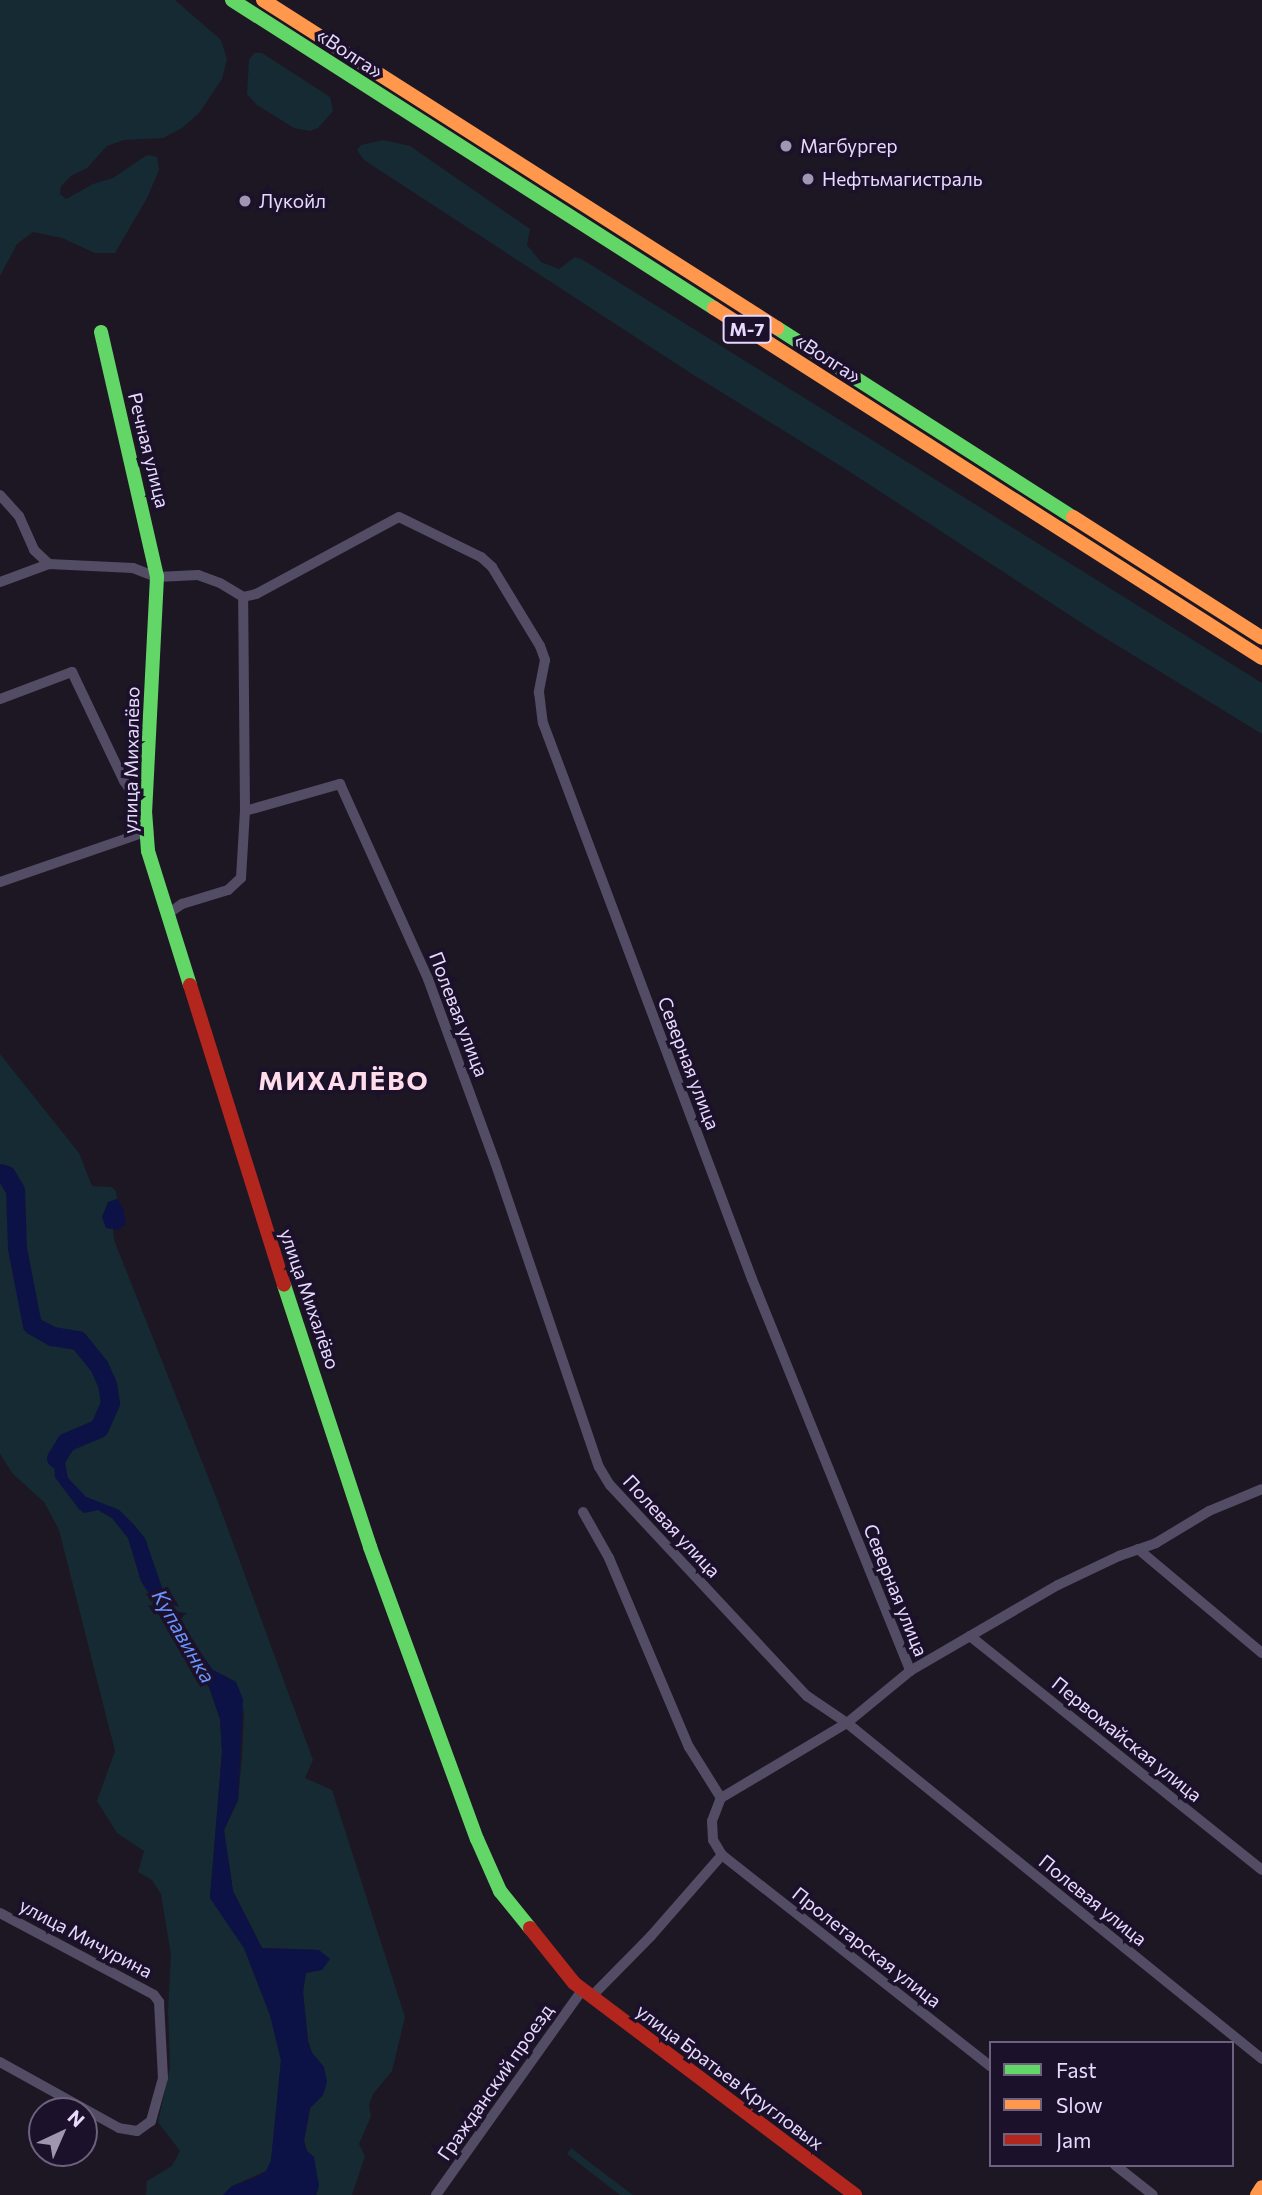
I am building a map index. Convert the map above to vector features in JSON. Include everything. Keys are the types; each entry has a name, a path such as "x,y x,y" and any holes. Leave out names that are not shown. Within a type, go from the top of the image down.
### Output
{"main road":[{"name":"«Волга»","path":"232,0 1262,658"},
{"name":"«Волга»","path":"262,0 1262,638"},
{"name":"Речная улица","path":"101,332 157,577"},
{"name":"улица Михалёво","path":"157,577 145,811 148,851 275,1257 370,1547 477,1839 500,1891 586,1994"},
{"name":"улица Братьев Кругловых","path":"586,1994 855,2195"},
{"path":"1257,2195 1262,2186"}],"street":[{"path":"0,495 19,516 34,550 49,564"},
{"name":"Северная улица","path":"243,597 256,594 399,517 481,557 492,567 540,646 545,660 539,692 543,723 752,1279 910,1671"},
{"path":"0,582 49,564 133,568 157,577 198,575 220,583 243,597 245,811 242,878 228,890 182,904 169,913"},
{"path":"0,699 72,672 124,781 145,811"},
{"name":"Полевая улица","path":"245,811 340,784 433,992 495,1162 599,1467 616,1493 798,1687 847,1723 1262,2059"},
{"path":"0,882 148,831"},
{"path":"722,1855 713,1840 712,1821 721,1798 847,1723 910,1671 1058,1585 1167,1537 1209,1511 1262,1489"},
{"path":"583,1512 609,1558 689,1747 721,1798"},
{"path":"1138,1549 1262,1653"},
{"name":"Первомайская улица","path":"971,1636 1262,1870"},
{"name":"Гражданский проезд","path":"436,2195 586,1994 651,1936 722,1855"},
{"name":"Пролетарская улица","path":"722,1855 989,2065"},
{"name":"улица Мичурина","path":"0,1913 154,1995 160,2012 163,2078 151,2121 137,2131 119,2128 0,2062"},
{"path":"1118,2167 1153,2195"}],"shaded area":[{"path":"0,0 175,0 221,40 227,59 222,79 200,112 182,128 163,138 124,140 107,146 87,168 71,176 61,186 60,194 66,199 93,184 113,178 147,155 157,157 159,170 147,198 115,253 95,253 62,238 33,232 17,244 0,276"},
{"path":"254,53 262,53 330,97 333,111 318,128 310,131 294,128 257,105 247,94 249,60"},
{"path":"383,140 410,146 530,229 527,245 541,262 559,269 575,257 583,260 1262,683 1262,734 1097,633 844,468 692,374 364,160 357,150 361,145"},
{"path":"0,1054 79,1153 92,1186 111,1187 116,1191 117,1199 108,1202 106,1228 113,1229 114,1240 218,1502 313,1760 305,1778 332,1790 405,2017 392,2071 373,2094 369,2105 371,2116 359,2144 365,2156 352,2195 316,2195 319,2185 304,2141 310,2108 323,2095 324,2067 312,2053 308,2041 303,1992 306,1972 322,1970 319,1950 262,1948 233,1891 224,1830 238,1800 242,1757 244,1713 236,1682 213,1670 186,1633 163,1591 145,1539 134,1525 119,1510 86,1497 67,1478 65,1463 71,1445 66,1438 59,1439 55,1477 79,1509 98,1510 112,1518 128,1538 141,1581 209,1687 220,1719 222,1752 210,1898 244,1948 270,2015 281,2060 271,2161 266,2171 232,2186 223,2195 146,2195 147,2181 172,2166 180,2151 158,2122 170,2068 168,2010 171,1955 161,1894 152,1880 138,1872 144,1851 117,1833 97,1801 115,1751 59,1530 44,1502 13,1474 0,1454"},
{"path":"571,2148 633,2195 620,2195 567,2154"}],"water":[{"path":"117,1199 123,1208 126,1224 118,1230 106,1228 102,1217 108,1202"},
{"path":"66,1438 71,1446 65,1463 68,1478 86,1497 119,1510 145,1538 163,1591 186,1633 213,1670 236,1682 243,1699 238,1800 224,1830 233,1891 262,1948 319,1950 330,1959 322,1970 306,1973 303,1992 308,2041 312,2053 324,2067 327,2082 323,2095 310,2108 304,2141 306,2150 314,2157 319,2186 316,2195 223,2195 232,2186 266,2171 271,2161 281,2060 270,2015 244,1948 210,1898 222,1752 220,1719 209,1687 141,1581 128,1538 112,1518 98,1510 84,1513 79,1509 55,1477 53,1447 59,1439"}],"waterway":[{"name":"Купавинка","path":"0,1173 6,1175 15,1190 17,1248 32,1325 52,1336 78,1340 99,1366 107,1384 110,1403 99,1428 66,1442 56,1458"}],"traffic: fast":[{"path":"232,0 714,308"},
{"path":"777,328 1073,517"},
{"path":"101,332 157,577 145,811 148,851 190,985"},
{"path":"284,1285 370,1547 477,1839 500,1891 530,1928"}],"traffic: slow":[{"path":"263,0 777,328"},
{"path":"714,308 1262,658"},
{"path":"1073,517 1262,638"},
{"path":"1257,2195 1262,2187"}],"traffic: jam":[{"path":"190,985 284,1285"},
{"path":"530,1928 574,1983 855,2195"}],"place":[{"name":"Магбургер","path":"786,146"},
{"name":"Нефтьмагистраль","path":"808,179"},
{"name":"Лукойл","path":"245,201"}],"district":[{"name":"МИХАЛЁВО","path":"344,1080"}]}
